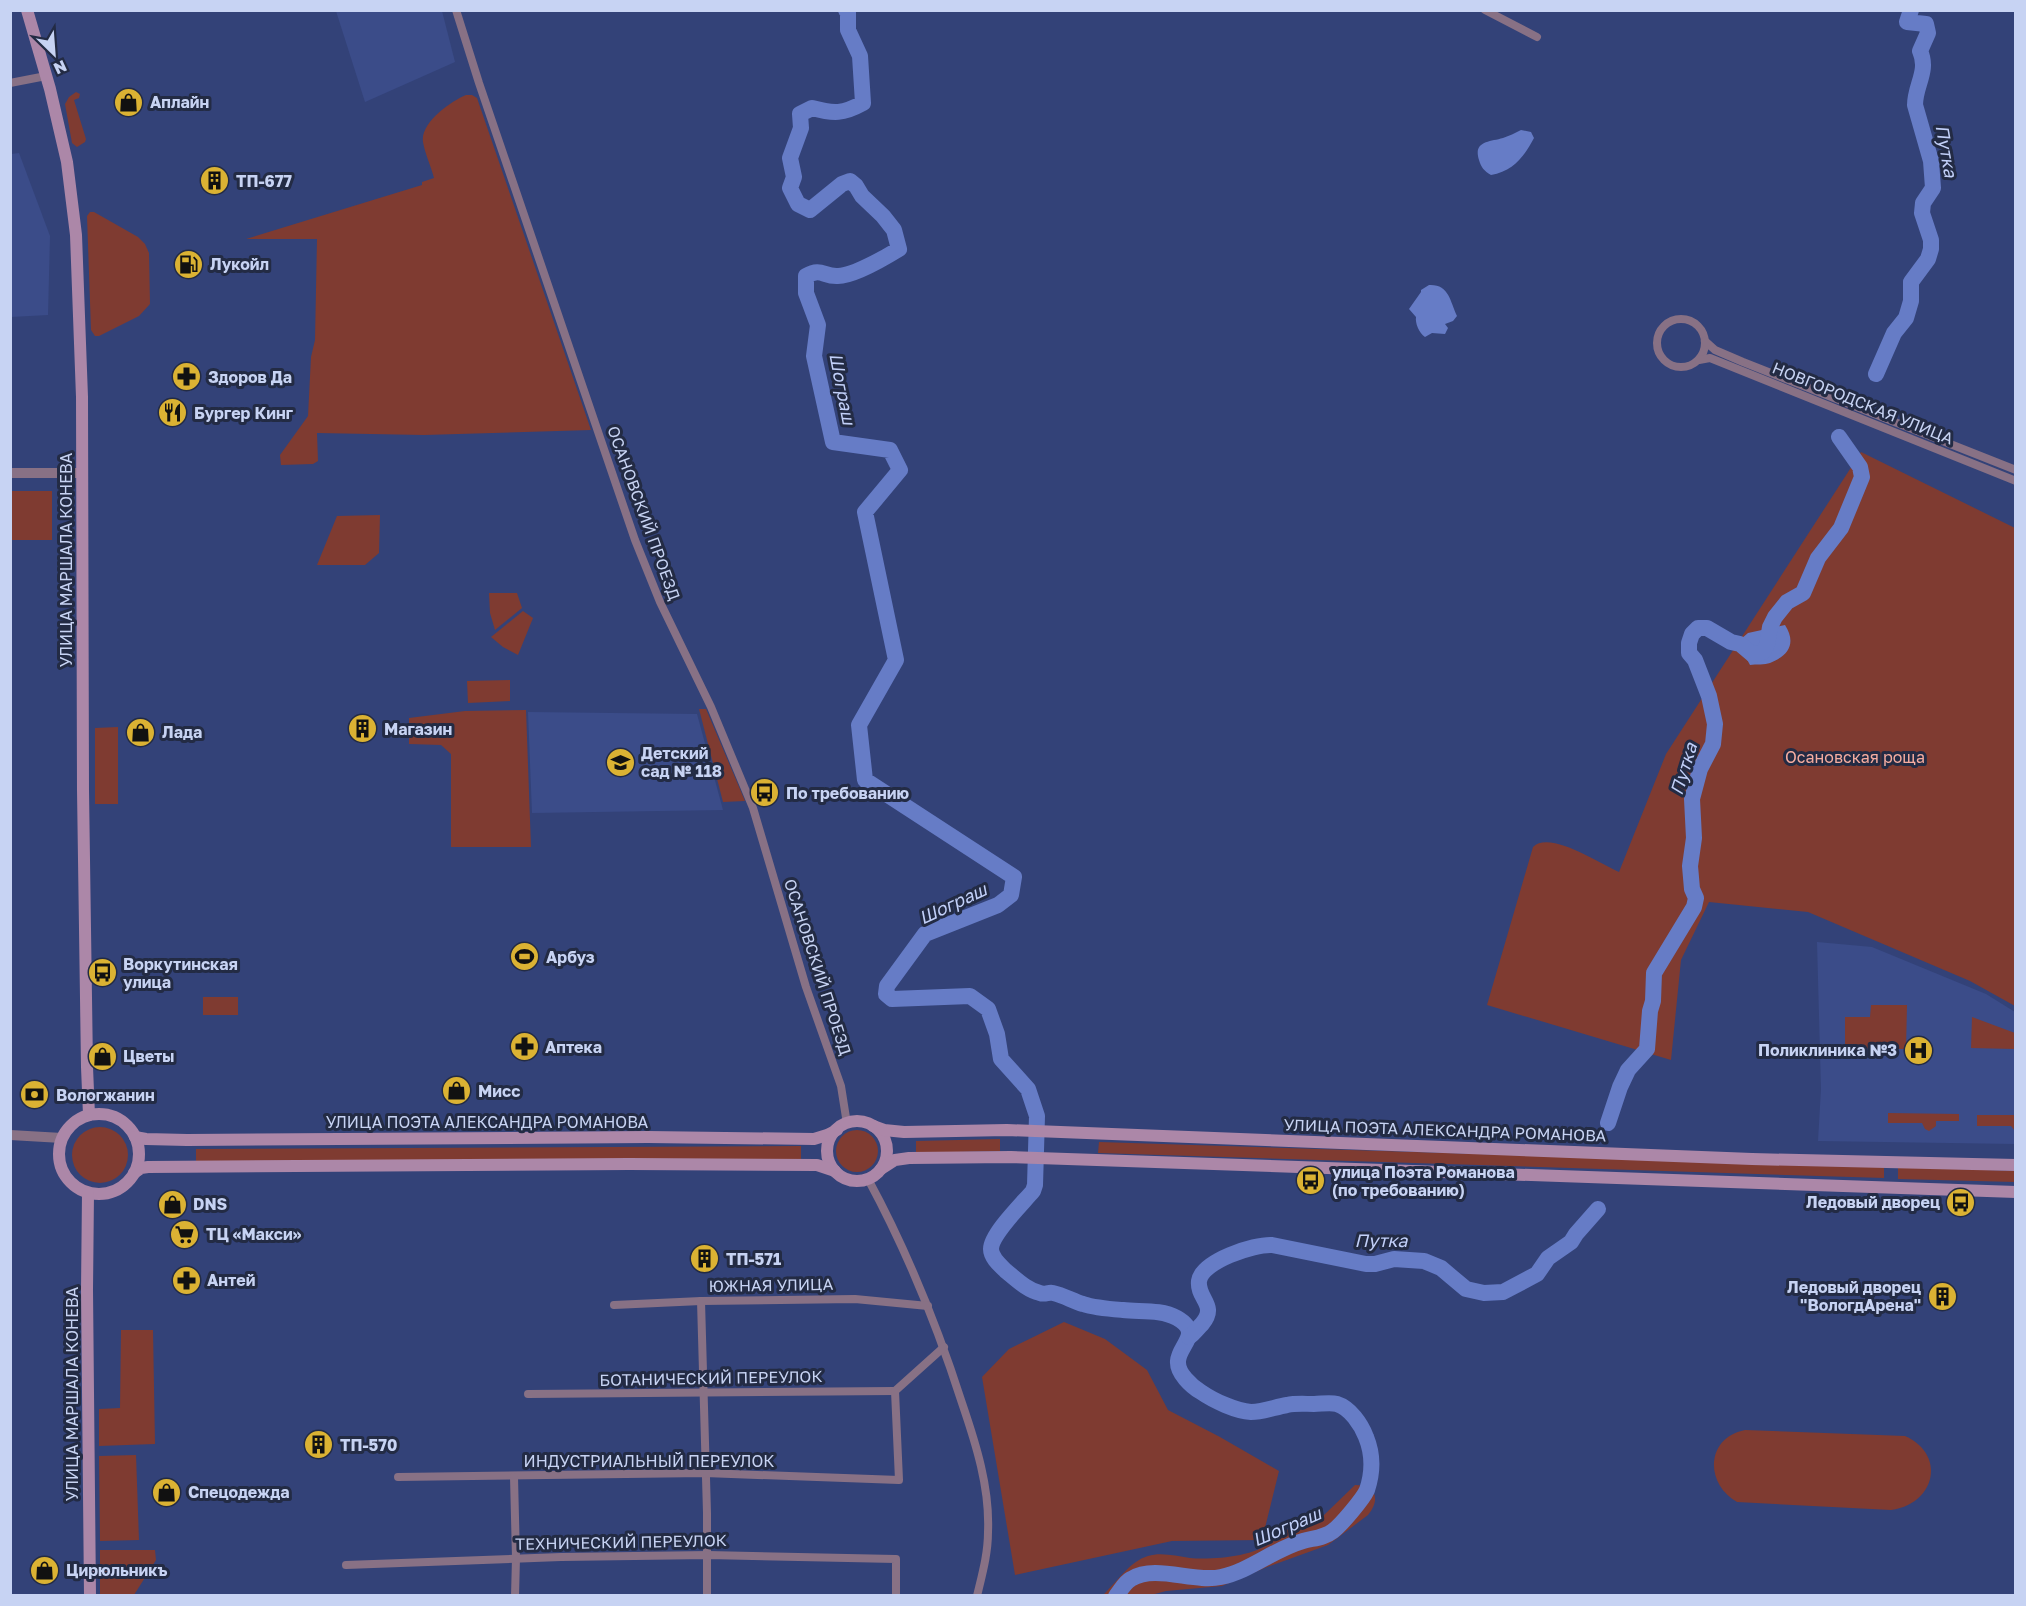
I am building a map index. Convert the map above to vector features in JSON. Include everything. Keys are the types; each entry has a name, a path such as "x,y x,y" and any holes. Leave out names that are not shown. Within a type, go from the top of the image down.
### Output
{"main road":[{"name":"УЛИЦА МАРШАЛА КОНЕВА","path":"27,10 67,162 76,235 83,473 83,790 89,1115"},
{"path":"134,1173 139,1151 135,1137 127,1126 116,1118 103,1114 89,1115 75,1122 62,1138 59,1154 62,1170 72,1184 88,1192 99,1194 113,1191 125,1184 141,1168 148,1167 817,1165 835,1171"},
{"path":"881,1168 886,1159 886,1148 881,1134 873,1126 863,1122 842,1127 830,1140 829,1161 835,1171 851,1181 868,1179 881,1168 902,1159 1011,1157 2016,1192"},
{"name":"УЛИЦА ПОЭТА АЛЕКСАНДРА РОМАНОВА","path":"873,1126 884,1130 904,1132 1007,1130 1752,1159 2016,1165"},
{"name":"УЛИЦА ПОЭТА АЛЕКСАНДРА РОМАНОВА","path":"135,1137 187,1140 637,1137 814,1139 827,1136 842,1127"},
{"name":"УЛИЦА МАРШАЛА КОНЕВА","path":"88,1192 90,1596"}],"street":[{"name":"ОСАНОВСКИЙ ПРОЕЗД","path":"456,10 490,117 635,540 660,602 711,707 753,808 806,987 841,1086 842,1127"},
{"path":"1485,10 1537,37"},
{"path":"10,83 46,76"},
{"path":"1684,319 1698,325 1706,341 1699,360 1685,367 1667,363 1662,358 1657,348 1659,332 1669,321 1684,319"},
{"name":"НОВГОРОДСКАЯ УЛИЦА","path":"1706,341 1714,350 1733,358 2016,470"},
{"name":"НОВГОРОДСКАЯ УЛИЦА","path":"1699,360 1710,358 2016,481"},
{"path":"10,474 83,473"},
{"path":"10,1135 62,1138"},
{"path":"868,1179 894,1227 928,1306 972,1431 985,1485 988,1533 977,1596"},
{"name":"ЮЖНАЯ УЛИЦА","path":"614,1305 701,1301 855,1299 928,1306"},
{"path":"701,1301 708,1555 707,1596"},
{"path":"895,1391 944,1347"},
{"name":"БОТАНИЧЕСКИЙ ПЕРЕУЛОК","path":"528,1394 895,1391"},
{"name":"ИНДУСТРИАЛЬНЫЙ ПЕРЕУЛОК","path":"399,1477 705,1473 899,1480 895,1391"},
{"path":"514,1477 515,1596"},
{"name":"ТЕХНИЧЕСКИЙ ПЕРЕУЛОК","path":"346,1565 516,1558 708,1555 896,1559 896,1596"}],"shaded area":[{"path":"336,11 442,11 455,62 365,102"},
{"path":"1521,130 1531,132 1534,138 1522,157 1512,167 1499,173 1491,175 1486,172 1479,160 1480,146"},
{"path":"19,153 50,236 48,315 11,317 11,154"},
{"path":"1429,285 1436,285 1445,290 1457,316 1453,321 1445,324 1448,328 1445,334 1432,333 1425,337 1418,328 1416,317 1409,309 1421,290"},
{"path":"1785,625 1790,637 1786,652 1770,663 1750,665 1741,648 1741,639 1748,633"},
{"name":"Детский сад № 118","path":"528,712 697,714 723,810 532,813"},
{"name":"Поликлиника №3","path":"1817,942 1872,947 1986,994 2015,1012 2015,1144 1818,1141 1821,1089"}],"green space":[{"path":"76,92 80,94 79,98 74,100 86,139 77,147 72,143 65,104"},
{"path":"466,95 477,98 591,430 424,435 317,433 318,461 313,464 281,465 280,455 308,416 311,357 315,340 317,239 246,239 422,185 422,182 434,178 423,142 426,127 453,102"},
{"path":"90,212 94,212 138,237 145,244 149,253 150,304 139,316 99,336 95,336 91,330 87,216"},
{"name":"Осановская роща","path":"1861,452 2015,528 2015,1006 1970,981 1808,912 1709,902 1681,960 1671,1060 1487,1005 1533,847 1541,843 1563,845 1619,872 1666,754"},
{"path":"11,491 52,491 52,540 11,540"},
{"path":"380,515 379,553 365,565 317,565 337,516"},
{"path":"489,593 517,593 522,608 495,630 490,613"},
{"path":"523,611 533,618 518,655 491,637"},
{"path":"510,680 510,701 468,703 467,681"},
{"path":"699,709 706,709 745,801 723,802"},
{"path":"526,710 531,847 451,847 451,754 441,745 409,744 409,718 465,711"},
{"path":"118,727 118,804 95,804 95,728"},
{"path":"203,997 238,997 238,1015 203,1015"},
{"path":"1871,1005 1907,1005 1906,1049 1845,1048 1845,1017 1870,1017"},
{"path":"1972,1017 2015,1033 2015,1049 1971,1048"},
{"path":"1888,1113 1959,1114 1959,1121 1936,1121 1936,1126 1929,1131 1922,1123 1888,1123"},
{"path":"1977,1115 2015,1115 2015,1131 2011,1126 1977,1126"},
{"path":"100,1127 115,1132 123,1140 128,1155 123,1170 115,1178 100,1183 85,1178 77,1170 72,1155 77,1140 85,1132"},
{"path":"857,1130 865,1131 872,1136 877,1143 877,1159 872,1166 865,1171 857,1172 849,1171 842,1166 837,1159 836,1151 837,1143 842,1136 849,1131"},
{"path":"1000,1139 1000,1151 916,1153 916,1141"},
{"path":"1099,1142 1884,1167 1884,1178 1098,1153"},
{"path":"801,1146 801,1160 196,1162 196,1149"},
{"path":"1898,1167 2015,1171 2015,1182 1898,1179"},
{"path":"1064,1322 1105,1339 1147,1370 1168,1410 1279,1471 1262,1540 1172,1541 1015,1575 982,1377 1009,1349"},
{"path":"121,1330 153,1330 155,1444 99,1446 99,1409 120,1408"},
{"path":"1745,1430 1905,1436 1918,1444 1927,1455 1931,1466 1930,1478 1926,1489 1918,1499 1906,1506 1891,1510 1737,1502 1719,1484 1714,1462 1716,1452 1722,1442"},
{"path":"136,1455 139,1540 100,1541 99,1456"},
{"path":"1355,1485 1372,1490 1375,1498 1372,1509 1368,1515 1328,1545 1222,1586 1166,1591 1151,1595 1103,1595 1129,1567 1148,1556 1163,1554 1190,1558 1220,1558 1264,1547 1279,1531 1307,1526 1324,1515"},
{"path":"100,1550 155,1550 156,1560 134,1595 100,1595"}],"waterway":[{"name":"Шограш","path":"846,10 848,30 860,56 863,103 844,111 833,112 812,108 800,114 801,128 790,158 794,177 790,188 798,204 810,210 842,184 850,181 894,230 899,249 852,273 833,276 816,272 806,276 806,293 818,325 814,356 833,442 890,450 900,470 865,512 896,660 859,725 865,780 1014,877 1011,895 998,905 925,934 887,986 886,994 892,999 970,996 988,1009 997,1034 1001,1059 1028,1089 1037,1116 1035,1185 1033,1191 1002,1227 992,1243 993,1256 1006,1271 1026,1287 1042,1294 1057,1294 1098,1307 1171,1315 1185,1323 1188,1329 1188,1339 1179,1355 1178,1366 1185,1379 1197,1389 1225,1405 1251,1412 1294,1404 1337,1404 1351,1413 1358,1422 1370,1450 1371,1470 1367,1490 1346,1518 1330,1533 1282,1549 1242,1570 1221,1577 1199,1578 1163,1573 1141,1575 1129,1580 1116,1596"},
{"name":"Путка","path":"1876,374 1894,333 1906,318 1911,301 1911,282 1928,259 1931,249 1931,240 1922,213 1923,203 1933,188 1931,161 1915,105 1923,65 1920,51 1928,33 1926,24 1907,22 1911,10"},
{"name":"Путка","path":"1608,1123 1628,1070 1647,1049 1654,973 1694,907 1696,898 1692,889 1690,866 1694,838 1692,799 1700,769 1713,744 1715,724 1709,696 1695,660 1689,653 1692,634 1698,628 1707,628 1731,642 1740,644 1753,655 1763,652 1775,617 1787,602 1803,593 1818,558 1841,528 1862,477 1860,467 1839,437"},
{"name":"Путка","path":"1189,1337 1202,1324 1208,1312 1199,1287 1202,1274 1209,1267 1230,1255 1253,1247 1272,1245 1366,1264 1394,1259 1424,1261 1441,1268 1466,1289 1484,1293 1503,1292 1537,1274 1548,1258 1571,1242 1598,1209"}],"place":[{"name":"Аплайн","path":"129,102"},
{"name":"ТП-677","path":"215,181"},
{"name":"Лукойл","path":"189,264"},
{"name":"Здоров Да","path":"187,377"},
{"name":"Бургер Кинг","path":"173,413"},
{"name":"Магазин","path":"363,729"},
{"name":"Лада","path":"141,732"},
{"name":"Детский сад № 118","path":"620,762"},
{"name":"По требованию","path":"765,793"},
{"name":"Арбуз","path":"525,957"},
{"name":"Воркутинская улица","path":"102,973"},
{"name":"Аптека","path":"524,1047"},
{"name":"Поликлиника №3","path":"1918,1050"},
{"name":"Цветы","path":"102,1056"},
{"name":"Мисс","path":"457,1091"},
{"name":"Вологжанин","path":"35,1095"},
{"name":"улица Поэта Романова (по требованию)","path":"1311,1181"},
{"name":"Ледовый дворец","path":"1961,1202"},
{"name":"DNS","path":"172,1204"},
{"name":"ТЦ «Макси»","path":"185,1234"},
{"name":"ТП-571","path":"705,1259"},
{"name":"Антей","path":"186,1280"},
{"name":"Ледовый дворец \"ВологдАрена\"","path":"1942,1296"},
{"name":"ТП-570","path":"319,1445"},
{"name":"Спецодежда","path":"167,1492"},
{"name":"Цирюльникъ","path":"45,1570"}]}
